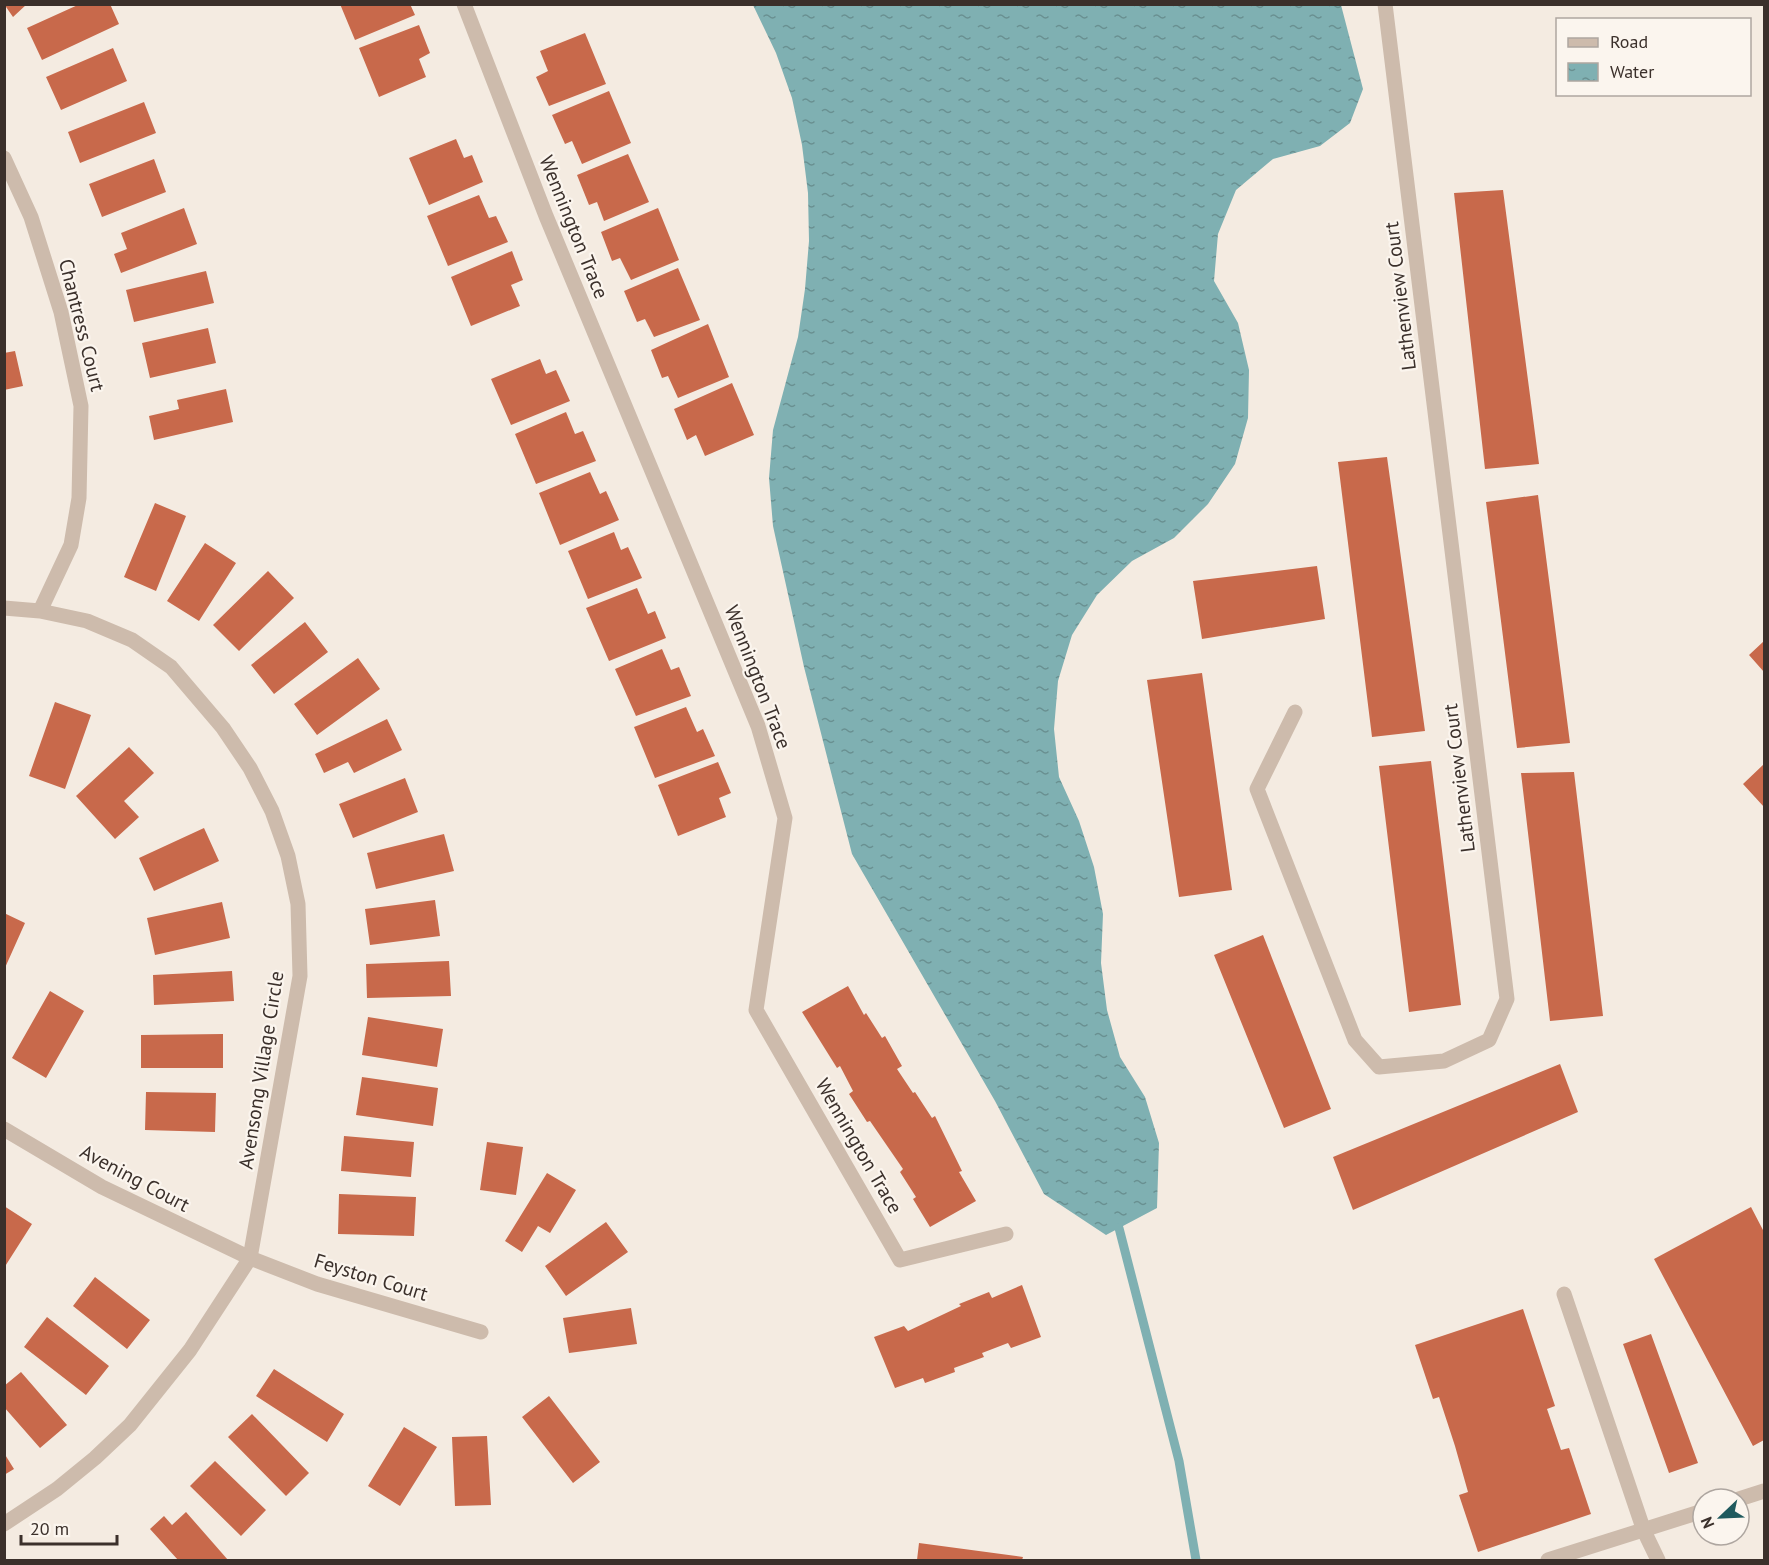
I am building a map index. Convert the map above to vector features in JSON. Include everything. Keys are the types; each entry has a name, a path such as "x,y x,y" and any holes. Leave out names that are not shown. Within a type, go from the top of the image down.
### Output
{"street":[{"name":"Wennington Trace","path":"464,4 546,216 758,726 785,818 756,1010 900,1260 1006,1234"},
{"name":"Lathenview Court","path":"1295,712 1257,789 1355,1040 1379,1067 1444,1061 1489,1040 1507,999 1385,4"},
{"name":"Chantress Court","path":"4,158 31,217 61,312 81,406 79,498 71,545 40,611"},
{"name":"Avensong Village Circle","path":"4,608 40,611 98,626 132,640 171,667 223,728 250,768 272,811 288,856 298,904 300,976 250,1258 190,1350 130,1425 57,1489 4,1524"},
{"name":"Avening Court","path":"4,1129 102,1187 250,1258"},
{"name":"Feyston Court","path":"250,1258 317,1284 481,1332"},
{"path":"1564,1294 1644,1531 1658,1560"},
{"path":"1548,1560 1691,1515"}],"water":[{"path":"753,5 1341,5 1363,89 1350,123 1320,146 1273,159 1236,190 1218,234 1214,281 1238,323 1249,370 1248,418 1235,464 1208,504 1174,538 1132,561 1097,595 1072,635 1058,681 1054,729 1059,777 1079,821 1094,867 1103,914 1101,963 1107,1010 1120,1057 1145,1097 1159,1143 1157,1208 1106,1235 1044,1194 995,1101 852,854 804,667 773,526 769,478 773,430 798,337 809,241 808,193 802,145 792,98 776,53"}],"building":[{"path":"4,4 27,4 13,17"},
{"path":"80,4 110,4 119,24 42,60 27,28"},
{"path":"340,4 410,4 415,15 355,40"},
{"path":"419,25 430,53 419,59 426,77 379,97 359,48"},
{"path":"585,33 606,84 549,106 536,77 548,71 540,51"},
{"path":"113,48 127,81 61,110 46,77"},
{"path":"609,91 631,143 582,164 572,141 565,144 552,115"},
{"path":"144,102 156,133 80,163 68,132"},
{"path":"456,139 464,158 472,155 483,182 429,205 409,158"},
{"path":"628,154 649,202 604,221 597,202 589,205 577,175"},
{"path":"154,159 166,192 102,217 89,184"},
{"path":"1503,190 1539,464 1485,469 1454,193"},
{"path":"479,195 489,218 496,216 508,242 448,266 427,216"},
{"path":"184,208 197,244 121,273 114,254 127,249 121,233"},
{"path":"658,208 679,260 631,280 620,258 612,261 601,232"},
{"path":"512,251 523,280 511,285 520,306 471,326 451,277"},
{"path":"678,268 700,320 654,337 645,319 637,322 624,291"},
{"path":"206,271 214,303 134,322 126,290"},
{"path":"708,324 729,377 678,398 668,376 662,378 651,350"},
{"path":"208,328 216,363 150,378 142,343"},
{"path":"15,351 23,386 4,390 4,353"},
{"path":"540,359 546,374 556,370 570,401 511,425 491,379"},
{"path":"732,383 754,435 705,456 696,435 687,440 674,409"},
{"path":"226,389 233,422 154,440 149,416 179,409 177,400"},
{"path":"566,412 575,434 583,431 596,461 536,484 515,434"},
{"path":"1387,457 1425,731 1372,737 1338,462"},
{"path":"590,472 600,494 606,491 619,520 560,545 539,493"},
{"path":"1538,495 1570,743 1517,748 1486,502"},
{"path":"155,503 186,516 156,591 124,577"},
{"path":"614,532 621,550 628,547 642,578 588,599 568,551"},
{"path":"205,543 236,563 199,621 167,601"},
{"path":"1317,566 1325,619 1202,639 1193,581"},
{"path":"268,571 294,598 239,651 213,625"},
{"path":"637,588 648,614 655,611 666,638 609,661 586,608"},
{"path":"305,622 328,652 274,694 251,665"},
{"path":"1764,641 1764,672 1749,655"},
{"path":"662,649 671,670 679,667 691,696 636,716 615,669"},
{"path":"358,658 380,689 317,735 294,704"},
{"path":"1202,673 1232,890 1179,897 1147,680"},
{"path":"55,702 91,715 65,789 29,776"},
{"path":"686,707 697,732 703,729 715,756 655,778 634,727"},
{"path":"387,719 402,750 354,773 348,762 324,773 315,754"},
{"path":"129,747 154,773 124,801 139,817 115,839 76,796"},
{"path":"1431,761 1461,1005 1409,1012 1379,766"},
{"path":"718,762 731,793 719,798 726,817 678,836 658,785"},
{"path":"1764,764 1764,807 1743,784"},
{"path":"1574,772 1603,1016 1550,1021 1521,773"},
{"path":"405,778 418,812 353,838 339,804"},
{"path":"204,828 219,861 154,891 139,858"},
{"path":"444,834 454,871 376,889 367,853"},
{"path":"435,900 440,936 370,945 365,909"},
{"path":"222,902 230,938 155,955 147,918"},
{"path":"4,913 25,923 4,970"},
{"path":"1263,935 1331,1109 1284,1128 1214,955"},
{"path":"449,961 451,996 367,998 366,964"},
{"path":"232,971 234,1001 154,1005 153,975"},
{"path":"848,986 864,1015 866,1013 882,1038 885,1036 902,1066 897,1069 913,1093 915,1092 932,1118 935,1116 962,1171 959,1172 976,1201 930,1227 913,1199 916,1197 900,1172 903,1169 870,1121 867,1122 849,1094 853,1091 840,1066 837,1068 802,1012"},
{"path":"50,991 84,1011 46,1078 12,1058"},
{"path":"368,1017 443,1029 437,1067 362,1055"},
{"path":"223,1034 223,1068 141,1068 141,1035"},
{"path":"1560,1064 1578,1112 1353,1210 1333,1157"},
{"path":"362,1077 438,1088 433,1126 356,1115"},
{"path":"146,1092 216,1093 215,1132 145,1130"},
{"path":"344,1136 414,1142 411,1177 341,1171"},
{"path":"487,1142 523,1147 516,1195 480,1190"},
{"path":"547,1173 576,1190 550,1233 538,1226 522,1252 505,1241"},
{"path":"339,1194 416,1197 414,1236 338,1234"},
{"path":"4,1206 32,1224 4,1268"},
{"path":"1751,1207 1764,1232 1764,1440 1753,1446 1654,1259"},
{"path":"606,1222 628,1252 566,1296 545,1266"},
{"path":"95,1277 150,1320 127,1349 73,1306"},
{"path":"1022,1285 1041,1337 1011,1348 1008,1343 982,1353 984,1357 954,1368 955,1372 925,1383 923,1378 895,1388 874,1337 904,1326 908,1331 961,1306 959,1304 989,1292 992,1298"},
{"path":"631,1308 637,1344 569,1353 563,1318"},
{"path":"1523,1309 1555,1406 1547,1409 1561,1450 1569,1448 1591,1514 1478,1552 1459,1495 1468,1492 1455,1446 1439,1397 1433,1399 1415,1345"},
{"path":"47,1317 109,1366 86,1395 24,1347"},
{"path":"1651,1334 1698,1463 1669,1473 1623,1344"},
{"path":"274,1369 344,1414 327,1442 256,1396"},
{"path":"21,1372 67,1425 40,1448 4,1407 4,1386"},
{"path":"549,1396 600,1462 573,1483 522,1417"},
{"path":"252,1414 309,1473 286,1496 228,1437"},
{"path":"404,1427 437,1447 400,1506 368,1486"},
{"path":"487,1436 491,1505 455,1506 452,1437"},
{"path":"4,1453 14,1469 4,1475"},
{"path":"215,1461 266,1510 241,1536 190,1486"},
{"path":"186,1512 228,1560 178,1560 150,1529 164,1516 172,1525"},
{"path":"919,1543 1023,1557 1022,1560 917,1560"}],"waterway":[{"path":"1119,1228 1179,1461 1196,1560"}]}
